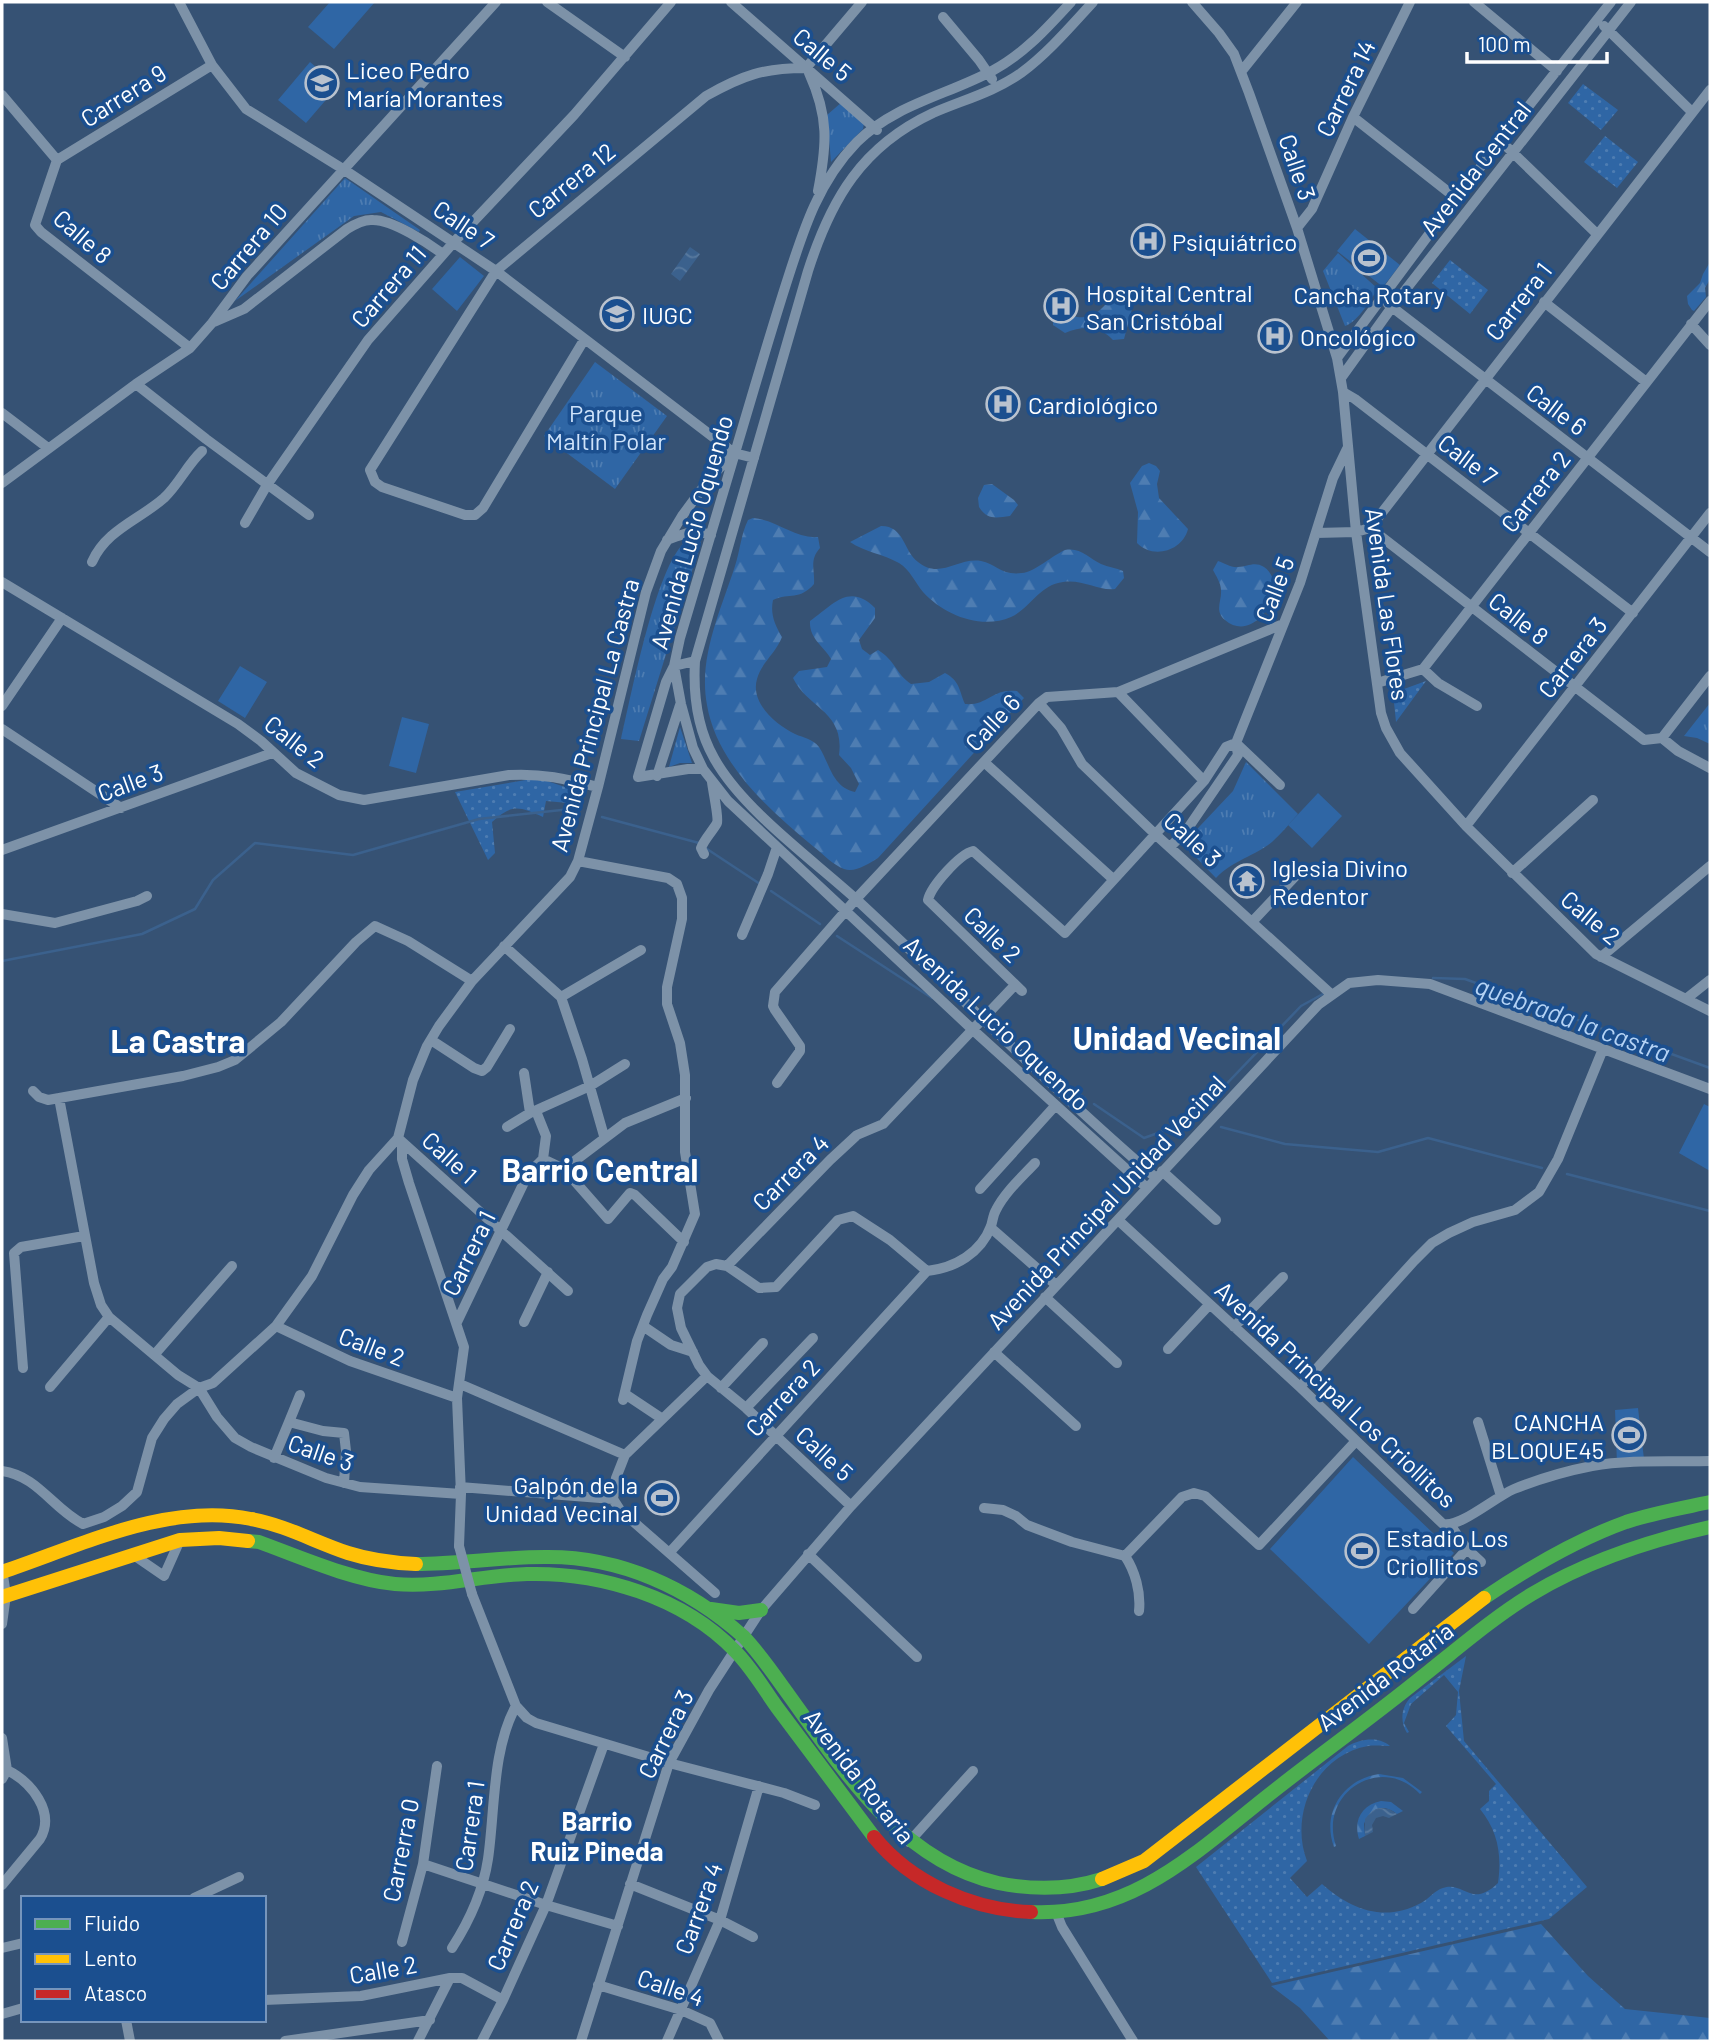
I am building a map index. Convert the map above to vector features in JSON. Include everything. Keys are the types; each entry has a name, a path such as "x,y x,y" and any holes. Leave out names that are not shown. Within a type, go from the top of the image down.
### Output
{"main road":[{"name":"Avenida Rotaria","path":"2,1571 167,1519 233,1516 287,1527 370,1559 400,1563 571,1558 646,1575 706,1606 745,1638 869,1799 909,1842 954,1869 985,1882 1028,1888 1074,1887 1123,1872 1144,1861 1466,1611 1512,1579 1598,1533 1641,1518 1710,1502"},
{"name":"Avenida Rotaria","path":"4,1596 180,1540 219,1538 259,1542 344,1572 395,1584 528,1574 597,1581 626,1587 675,1607 711,1630 735,1651 877,1841 896,1860 950,1894 998,1907 1056,1912 1100,1905 1140,1888 1179,1866 1469,1640 1549,1584 1625,1551 1684,1532 1710,1528"},
{"path":"706,1606 731,1613 761,1610"}],"street":[{"name":"Calle 7","path":"179,2 212,65 246,109 454,242 496,271 734,453 754,458"},
{"name":"Carrera 10","path":"2,483 136,384 190,348 247,276 496,2"},
{"path":"547,2 625,57"},
{"name":"Carrera 11","path":"244,523 267,485 368,340 443,254 625,57 671,2"},
{"name":"Calle 5","path":"731,2 844,99 886,140"},
{"path":"822,110 806,68 862,2"},
{"name":"Avenida Lucio Oquendo","path":"1071,2 1021,53 989,73 936,94 891,117 858,141 836,165 817,197 802,232 734,453 674,666 693,748 703,769 728,802 1147,1188"},
{"name":"Avenida Lucio Oquendo","path":"1093,2 1045,53 1021,73 996,88 933,114 886,140 862,164 832,208 808,271 695,661 694,691 702,733 714,758 726,778 772,825 856,899 982,1020 1159,1175 1216,1220"},
{"name":"Calle 3","path":"1192,2 1234,54 1339,354"},
{"path":"1241,72 1297,2"},
{"name":"Carrera 14","path":"1297,228 1312,209 1353,117 1410,2"},
{"path":"1474,2 1557,71"},
{"name":"Avenida Central","path":"1339,354 1456,198 1611,2"},
{"name":"Avenida Central","path":"1341,378 1352,359 1392,307 1631,2"},
{"path":"943,17 989,73 996,88"},
{"path":"1597,21 1692,112"},
{"name":"Carrera 9","path":"57,160 212,65"},
{"name":"Carrera 12","path":"584,340 483,508 475,515 465,515 375,482 370,470 496,271 706,96 732,81 775,68 806,68"},
{"name":"Carrera 1","path":"1370,528 1710,90"},
{"path":"2,95 57,160"},
{"path":"817,197 825,152 822,102 827,96 834,95 844,99"},
{"path":"1353,117 1456,198"},
{"path":"1500,142 1597,234"},
{"name":"Calle 8","path":"57,160 35,225 190,348"},
{"path":"212,323 244,309 360,222 372,219 383,221 443,254"},
{"path":"792,266 808,271"},
{"name":"Calle 6","path":"1380,298 1710,552"},
{"name":"Carrera 2","path":"1423,669 1710,300"},
{"path":"1544,302 1645,381"},
{"path":"1691,324 1710,345"},
{"path":"1339,354 1346,359 1352,359"},
{"name":"Avenida Las Flores","path":"1339,354 1356,532 1377,684 1386,728 1400,753 1466,826"},
{"path":"136,384 309,515"},
{"name":"Calle 7","path":"1343,392 1633,612"},
{"path":"2,413 48,448"},
{"name":"Calle 5","path":"1170,847 1185,831 1238,755 1236,743 1300,583 1333,478 1347,449"},
{"path":"92,562 98,548 110,536 163,499 176,486 193,459 202,451"},
{"name":"Avenida Principal La Castra","path":"2,1471 31,1480 60,1510 83,1524 91,1523 122,1506 137,1492 152,1438 177,1404 199,1388 214,1382 276,1326 312,1276 353,1195 369,1170 400,1141 413,1080 431,1041 472,981 565,883 578,861 646,592 667,540 710,478 734,453"},
{"name":"Carrera 3","path":"1466,826 1710,513"},
{"path":"1316,533 1356,532 1370,528"},
{"name":"Calle 8","path":"1370,528 1644,740 1662,738"},
{"path":"667,540 688,532 701,531 711,535"},
{"name":"Calle 2","path":"2,582 238,724 296,773 339,795 364,800 509,775 550,775 598,787"},
{"path":"2,706 62,618"},
{"name":"Calle 6","path":"856,899 1047,697 1118,692 1283,624"},
{"path":"695,661 674,666 638,777 703,769"},
{"path":"1377,684 1423,669 1438,683 1477,706"},
{"path":"1710,676 1662,738 1678,751 1710,768"},
{"path":"657,776 681,704 694,691"},
{"path":"1118,692 1204,780"},
{"name":"Calle 3","path":"1039,703 1061,728 1082,764 1332,995"},
{"path":"2,729 121,808"},
{"path":"1236,743 1280,785"},
{"name":"Calle 5","path":"1065,933 1204,780 1226,747 1236,743"},
{"name":"Calle 3","path":"2,850 272,753"},
{"path":"984,762 1113,879"},
{"path":"704,854 701,848 719,815 713,800 712,782"},
{"path":"1513,873 1593,800"},
{"name":"Calle 2","path":"1466,826 1601,957 1710,1011"},
{"path":"742,935 777,846"},
{"name":"Calle 2","path":"982,1020 1019,988 928,900 929,893 964,853 973,851 1065,933"},
{"path":"578,861 668,878 677,884 682,898 682,919 667,987 667,1004 683,1060 686,1098 685,1152 695,1213 637,1341 624,1397 661,1418"},
{"path":"1601,957 1710,866"},
{"path":"1252,922 1303,868"},
{"path":"2,914 55,923 137,901 147,895"},
{"path":"777,1083 800,1051 800,1046 773,1006 775,992 856,899"},
{"path":"33,1091 48,1100 183,1076 235,1060 281,1022 374,926 408,941 472,981"},
{"path":"504,946 561,997 604,1136"},
{"path":"561,997 641,950"},
{"name":"Avenida Principal Unidad Vecinal","path":"735,1651 761,1610 851,1506 1318,1005 1349,983 1378,980 1430,984 1710,1090"},
{"path":"1686,999 1710,980"},
{"path":"973,1030 982,1020"},
{"path":"431,1041 474,1069 482,1071 510,1029"},
{"name":"Carrera 4","path":"693,1352 681,1328 677,1308 681,1294 707,1267 716,1264 727,1266 857,1135 883,1124 973,1030"},
{"path":"1300,1387 1413,1261 1433,1243 1473,1222 1515,1210 1539,1192 1558,1159 1603,1049"},
{"path":"507,1127 590,1086 625,1064"},
{"path":"524,1073 533,1112 546,1136 543,1160 564,1169 608,1219 630,1193 684,1242"},
{"path":"59,1098 84,1236 101,1305 109,1317 178,1375 199,1388"},
{"path":"564,1169 604,1136 639,1115 686,1098"},
{"path":"980,1189 1055,1106"},
{"path":"400,1141 409,1183 464,1347 457,1398 461,1491 459,1546 472,1594 516,1706 536,1723 812,1803"},
{"name":"Calle 1","path":"400,1141 568,1290"},
{"name":"Carrera 1","path":"457,1322 528,1174 543,1160"},
{"path":"727,1266 759,1289 776,1287 838,1220 853,1216 890,1240 928,1271 953,1266 975,1251 991,1228 995,1211 1035,1163"},
{"name":"Avenida Principal Los Criollitos","path":"1118,1220 1300,1387 1437,1520 1451,1526 1500,1496 1563,1473 1592,1466 1710,1461"},
{"path":"991,1228 1056,1285"},
{"path":"23,1368 13,1253 21,1247 84,1236"},
{"path":"155,1354 232,1266"},
{"name":"Carrera 2","path":"670,1552 928,1271"},
{"path":"524,1322 548,1272"},
{"path":"1234,1327 1283,1277"},
{"path":"1045,1297 1117,1363"},
{"path":"1168,1349 1209,1305"},
{"path":"50,1387 109,1317"},
{"name":"Calle 2","path":"276,1326 350,1361 457,1398"},
{"path":"643,1326 671,1345 693,1352"},
{"path":"746,1408 813,1338"},
{"path":"721,1388 763,1343"},
{"name":"Calle 5","path":"693,1352 708,1376 851,1506"},
{"path":"994,1352 1076,1426"},
{"path":"708,1376 625,1455 613,1499 620,1510 715,1593"},
{"path":"460,1384 625,1455"},
{"name":"Calle 3","path":"199,1388 217,1417 235,1438 274,1458 344,1483 360,1487 613,1499"},
{"path":"274,1458 300,1395"},
{"path":"289,1422 323,1431 344,1433 344,1483"},
{"path":"1478,1422 1500,1496"},
{"path":"1125,1556 1182,1497 1194,1493 1205,1496 1259,1545 1356,1441"},
{"path":"984,1508 1003,1510 1027,1525 1072,1542 1125,1556 1131,1564 1138,1588 1139,1611"},
{"path":"1451,1526 1467,1549 1481,1562"},
{"path":"131,1554 164,1576 180,1540"},
{"path":"1413,1609 1467,1549"},
{"path":"808,1554 917,1657"},
{"path":"2,1571 2,1624"},
{"name":"Carrera 3","path":"581,2041 669,1763 690,1722 735,1651"},
{"name":"Carrera 1","path":"452,1948 470,1919 483,1883 503,1743 506,1727 516,1706"},
{"path":"2,1738 5,1775 24,1780 35,1792 45,1817 44,1833 2,1885"},
{"name":"Carrera 2","path":"482,2041 546,1905 604,1744"},
{"name":"Carrerra 0","path":"402,1942 423,1864 437,1766"},
{"path":"909,1842 973,1771"},
{"name":"Carrera 4","path":"667,2041 720,1920 759,1786"},
{"path":"423,1864 618,1926"},
{"path":"198,1896 239,1877"},
{"path":"630,1884 720,1920 753,1937"},
{"path":"1056,1912 1062,1927 1133,2041"},
{"path":"2,1948 21,1943"},
{"path":"418,2041 450,1978"},
{"name":"Calle 2","path":"266,2000 361,1996 461,1978 503,2000"},
{"name":"Calle 4","path":"598,1985 681,2010 710,2023 719,2041"},
{"path":"2,2014 21,2009"},
{"path":"285,2041 430,2020"},
{"path":"126,2022 130,2041"}],"green space":[{"path":"330,2 375,2 334,49 308,27"},
{"path":"310,62 338,86 306,123 278,100"},
{"path":"1583,84 1618,110 1601,130 1568,103"},
{"path":"842,102 864,123 863,129 831,162 827,115"},
{"path":"1605,136 1638,162 1617,188 1584,162"},
{"path":"345,178 420,230 419,232 381,212 354,216 235,301"},
{"name":"Cancha Rotary","path":"1355,229 1400,265 1383,287 1337,251"},
{"path":"1338,253 1378,289 1359,315 1345,326 1323,271"},
{"path":"460,257 484,276 457,311 432,289"},
{"path":"1450,260 1488,290 1470,314 1432,283"},
{"path":"1710,262 1706,297 1694,311 1688,304 1687,296 1700,283"},
{"path":"1112,297 1122,297 1132,309 1124,339 1113,340 1108,335 1090,328 1065,333 1053,325 1053,319 1060,313 1077,317 1095,314"},
{"name":"Parque Maltín Polar","path":"595,362 667,416 615,489 544,436"},
{"path":"1149,463 1160,471 1157,484 1159,498 1188,529 1180,543 1166,551 1150,551 1137,543 1138,512 1130,483 1142,466"},
{"path":"992,484 1018,505 1010,516 989,516 979,507 978,498 984,485"},
{"path":"753,518 802,535 818,537 820,548 814,561 814,584 804,593 773,600 774,619 782,637 759,673 756,688 757,696 766,712 788,730 817,744 836,780 847,789 855,792 859,784 851,768 839,755 836,729 831,719 807,697 793,678 799,671 827,667 831,659 814,638 810,621 841,599 857,597 866,600 875,608 875,618 859,640 862,649 870,655 878,650 884,654 911,684 929,682 945,673 956,683 965,704 973,704 1009,691 1017,691 1024,698 878,858 857,869 844,869 832,862 763,802 734,766 713,727 705,687 708,652 744,531 748,520"},
{"path":"881,526 895,530 918,562 934,569 981,561 1009,573 1022,573 1033,570 1071,549 1101,564 1123,571 1124,578 1115,589 1084,583 1055,584 1011,617 999,621 976,621 941,607 923,592 899,563 850,542"},
{"path":"690,539 701,542 639,741 621,739 656,598 678,550"},
{"path":"1218,561 1236,567 1260,565 1272,576 1272,599 1258,620 1248,625 1236,626 1222,617 1219,609 1221,587 1213,570"},
{"path":"240,666 267,682 245,718 218,701"},
{"path":"1426,681 1396,722 1393,693"},
{"path":"1710,703 1710,744 1684,736"},
{"path":"402,717 429,724 416,773 389,766"},
{"path":"680,727 692,763 669,767"},
{"path":"1246,762 1298,814 1272,842 1216,878 1183,844 1233,791"},
{"path":"538,778 583,793 579,804 546,801 543,817 522,809 505,812 492,822 495,853 488,860 455,792"},
{"path":"1318,793 1342,816 1312,848 1288,825"},
{"path":"1704,1104 1710,1107 1710,1171 1679,1153"},
{"name":"CANCHA BLOQUE45","path":"1638,1408 1644,1459 1617,1464 1615,1410"},
{"name":"Estadio Los Criollitos","path":"1353,1457 1454,1553 1369,1644 1270,1549"},
{"path":"1466,1656 1459,1691 1464,1741 1587,1887 1549,1919 1272,1983 1196,1867 1348,1746 1364,1740 1375,1740 1390,1746 1368,1746 1350,1752 1334,1761 1311,1789 1302,1824 1302,1843 1307,1861 1290,1878 1307,1897 1322,1884 1356,1906 1394,1912 1421,1903 1443,1888 1457,1888 1468,1893 1481,1894 1498,1883 1499,1863 1495,1835 1480,1809 1489,1801 1489,1791 1496,1784 1446,1726 1456,1715 1458,1692 1444,1675 1411,1704 1404,1723 1409,1732 1407,1733 1402,1720 1403,1711 1410,1698"},
{"path":"1379,1774 1403,1778 1422,1792 1420,1794 1404,1782 1388,1777 1372,1778 1357,1785 1344,1795 1336,1810 1334,1847 1331,1822 1338,1799 1355,1783"},
{"path":"1381,1801 1391,1802 1403,1811 1397,1814 1382,1808 1373,1811 1364,1824 1365,1836 1359,1839 1357,1826 1361,1814 1369,1806"},
{"path":"1541,1924 1588,1976 1625,2009 1710,2018 1710,2041 1330,2041 1300,2008 1271,1986"}],"water":[{"path":"690,247 700,254 680,281 671,274"},
{"path":"1379,1808 1389,1809 1397,1814 1389,1818 1376,1818 1372,1825 1373,1832 1365,1836 1365,1819"}],"waterway":[{"path":"2,961 142,934 195,909 213,880 255,843 353,855 479,819 580,808"},
{"path":"602,817 699,843"},
{"path":"704,847 760,884"},
{"path":"771,891 820,924"},
{"path":"837,936 932,998"},
{"name":"quebrada la castra","path":"1433,978 1465,979 1710,1068"},
{"name":"quebrada la castra","path":"1094,1104 1144,1138 1191,1121 1301,1006 1323,994"},
{"path":"1044,1070 1085,1098"},
{"path":"1221,1127 1285,1144 1378,1152 1428,1138 1542,1168"},
{"path":"1567,1174 1710,1211"}],"traffic: fast":[{"path":"1484,1598 1552,1556 1607,1529 1647,1516 1710,1502"},
{"path":"1031,1912 1068,1911 1102,1903 1163,1875 1192,1856 1488,1625 1532,1594 1618,1553 1710,1527"},
{"path":"248,1541 259,1542 326,1567 378,1582 412,1585 511,1575 555,1575 611,1583 666,1602 714,1632 735,1651 874,1837"},
{"path":"416,1564 529,1557 573,1558 600,1562 652,1578 700,1604 744,1637 849,1777 901,1832 930,1854 962,1871 1011,1885 1063,1887 1102,1879"},
{"path":"711,1609 739,1613 761,1610"}],"traffic: slow":[{"path":"2,1572 124,1529 188,1516 219,1515 276,1525 365,1558 416,1564"},
{"path":"2,1597 180,1540 219,1538 248,1541"},
{"path":"1102,1879 1144,1861 1484,1598"}],"traffic: jam":[{"path":"874,1837 906,1868 945,1891 987,1906 1031,1912"}],"place":[{"name":"Liceo Pedro María Morantes","path":"322,83"},
{"name":"Psiquiátrico","path":"1148,241"},
{"name":"Cancha Rotary","path":"1369,258"},
{"name":"Hospital Central San Cristóbal","path":"1061,306"},
{"name":"IUGC","path":"617,314"},
{"name":"Oncológico","path":"1275,336"},
{"name":"Cardiológico","path":"1003,404"},
{"name":"Iglesia Divino Redentor","path":"1247,881"},
{"name":"CANCHA BLOQUE45","path":"1629,1435"},
{"name":"Galpón de la Unidad Vecinal","path":"662,1498"},
{"name":"Estadio Los Criollitos","path":"1362,1551"}],"district":[{"name":"Unidad Vecinal","path":"1177,1037"},
{"name":"La Castra","path":"178,1040"},
{"name":"Barrio Central","path":"600,1169"},
{"name":"Barrio Ruiz Pineda","path":"597,1835"}]}
